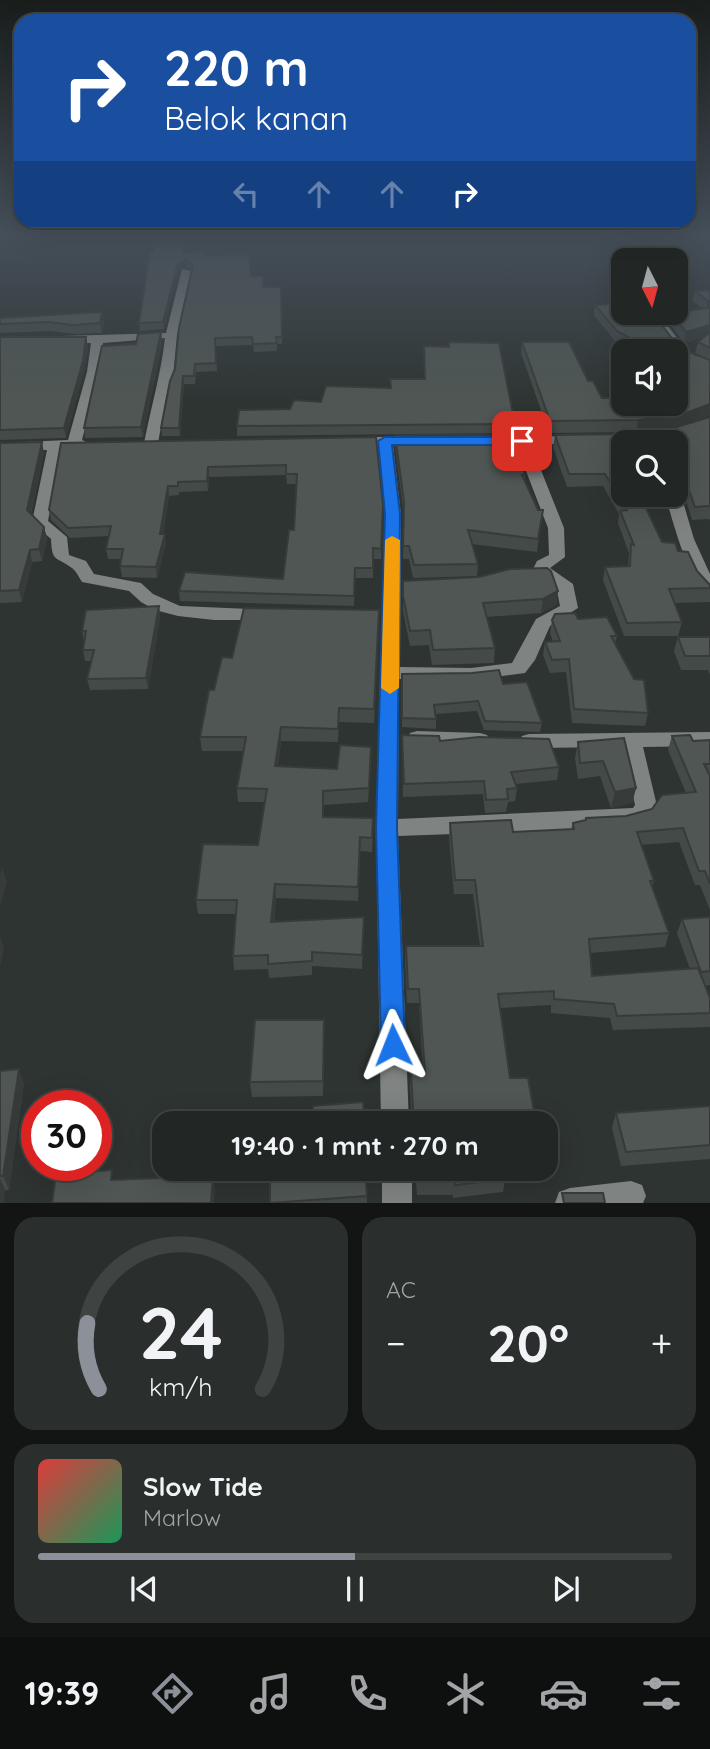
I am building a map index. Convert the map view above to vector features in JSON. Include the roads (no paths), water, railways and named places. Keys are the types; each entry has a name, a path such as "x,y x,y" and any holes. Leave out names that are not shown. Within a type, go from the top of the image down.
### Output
{"street":[{"path":"152,443 161,388 167,377 181,292"},
{"path":"700,315 657,320 680,353 690,360 710,367"},
{"path":"50,338 75,341 172,335"},
{"path":"74,444 99,339"},
{"path":"481,441 598,440"},
{"path":"345,441 426,441"},
{"path":"385,441 398,587 385,615 390,673 387,828 395,1111"},
{"path":"522,441 556,528 557,557 543,565 541,569 544,573"},
{"path":"55,444 40,522 59,537 63,558 80,565 88,579 135,587 144,598 159,606 189,612 280,614"},
{"path":"0,447 100,444"},
{"path":"677,507 686,539 710,593"},
{"path":"390,673 471,674 518,669 526,660 542,623 569,608 564,584 544,573 520,574"},
{"path":"389,737 507,741 710,739"},
{"path":"387,828 623,819 640,815 646,806 631,740"},
{"path":"397,1181 397,1203"},
{"path":"570,1203 631,1196"}]}
